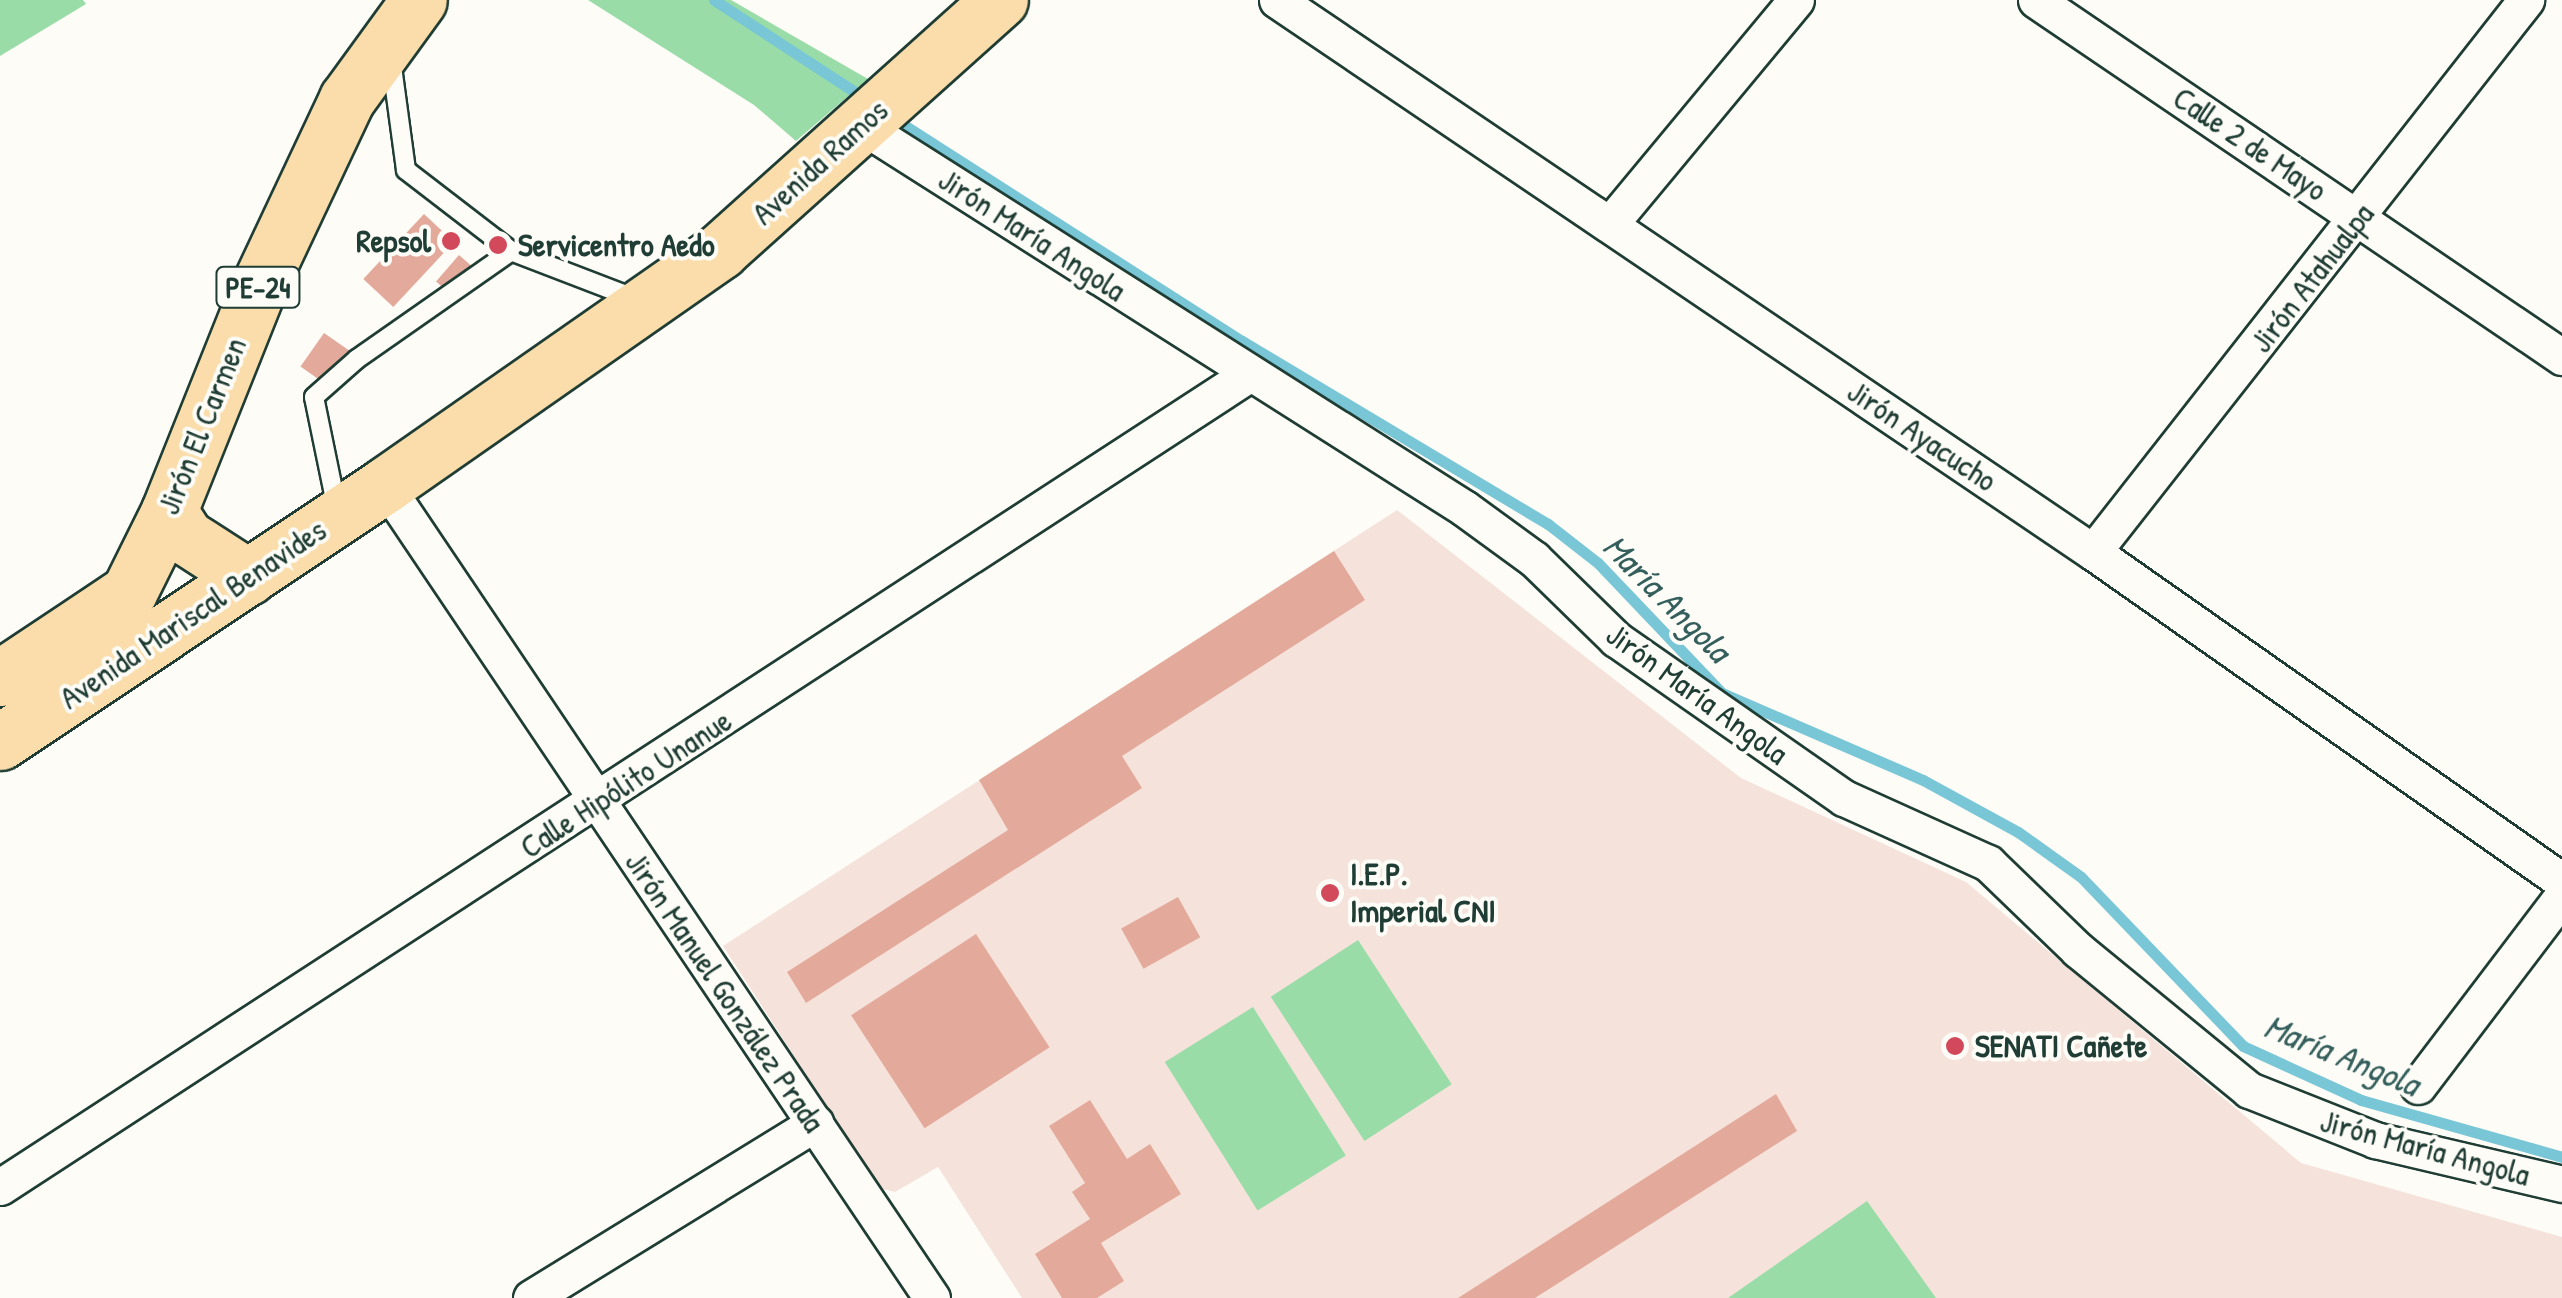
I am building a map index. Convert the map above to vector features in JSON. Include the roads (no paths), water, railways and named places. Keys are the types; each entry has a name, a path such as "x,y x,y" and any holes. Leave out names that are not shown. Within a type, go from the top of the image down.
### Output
{"highway":[{"name":"Avenida Ramos","path":"386,486 720,251 1000,0"},
{"name":"Jirón El Carmen","path":"129,592 169,511 258,288 347,99 403,18"},
{"name":"Avenida Mariscal Benavides","path":"0,742 386,486"},
{"path":"169,511 186,537 248,577"},
{"name":"Avenida Mariscal Benavides","path":"0,678 129,592"}],"street":[{"name":"Jirón Ayacucho","path":"1277,0 2093,552 2562,881"},
{"path":"1610,224 1796,0"},
{"name":"Calle 2 de Mayo","path":"2036,0 2562,357"},
{"name":"Jirón Atahualpa","path":"2093,552 2360,219 2526,0"},
{"name":"Jirón María Angola","path":"862,126 1464,508 1534,559 1616,639 1844,798 1988,863 2078,950 2249,1090 2375,1140 2562,1184"},
{"name":"Calle Hipólito Unanue","path":"0,1187 597,804 1249,374"},
{"name":"Jirón Manuel González Prada","path":"386,486 932,1298"},
{"path":"2418,1086 2562,896"},
{"path":"532,1298 815,1124"}],"lane":[{"path":"403,18 406,170 511,251 646,303"},
{"path":"338,516 314,397 357,359 511,251"}],"waterway":[{"name":"María Angola","path":"714,0 860,95"},
{"name":"María Angola","path":"896,120 1242,341 1548,524 1598,563 1722,693 1923,780 2018,832 2081,877 2243,1046 2361,1100 2562,1157"}],"place":[{"name":"Repsol","path":"451,241"},
{"name":"Servicentro Aedo","path":"498,245"},
{"name":"I.E.P. Imperial CNI","path":"1330,893"},
{"name":"SENATI Cañete","path":"1955,1046"}]}
